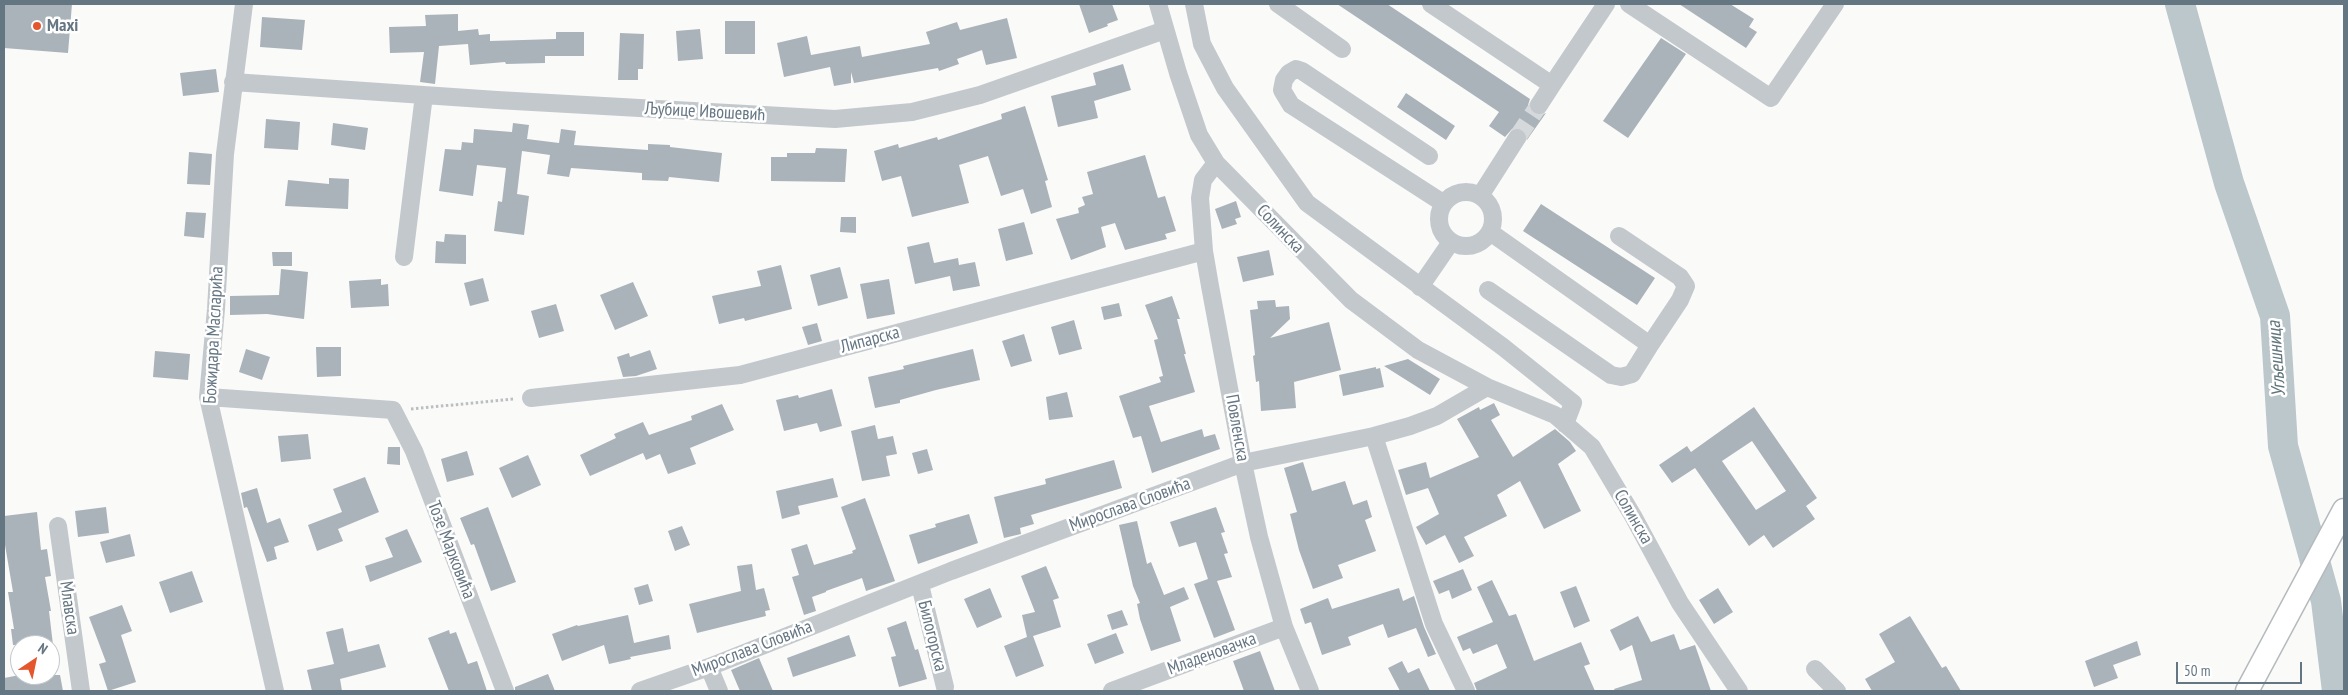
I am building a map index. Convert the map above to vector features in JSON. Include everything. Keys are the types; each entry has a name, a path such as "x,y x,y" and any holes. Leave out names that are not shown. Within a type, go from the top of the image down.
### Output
{"main road":[{"path":"2247,691 2344,510"}],"street":[{"name":"Божидара Масларића","path":"244,4 223,172 216,308 208,397 275,691"},
{"name":"Солинска","path":"1158,4 1200,135 1216,163 1351,300 1418,350 1487,387 1555,415 1592,448 1633,516 1680,603 1739,691"},
{"path":"1194,4 1202,44 1225,88 1306,203 1503,347 1573,403 1565,424"},
{"path":"1278,4 1342,49"},
{"path":"1431,4 1552,84"},
{"path":"1539,105 1606,4"},
{"path":"1629,4 1771,98 1835,4"},
{"name":"Љубице Ивошевић","path":"233,82 835,119 875,117 912,112 980,95 1165,30"},
{"path":"1429,156 1302,71 1296,69 1289,73 1284,80 1282,90 1291,105 1443,203"},
{"path":"404,256 424,95"},
{"path":"1480,196 1518,138"},
{"name":"Повленска","path":"1216,163 1207,174 1201,188 1204,251 1243,463 1259,537 1284,627 1310,691"},
{"path":"1472,192 1480,196 1486,201 1493,216 1490,232 1478,244 1469,247 1451,242 1440,228 1438,219 1443,203 1456,193 1472,192"},
{"path":"1490,232 1650,345"},
{"path":"1488,290 1611,375 1621,377 1632,374 1680,300 1686,286 1680,277 1619,236"},
{"path":"1420,287 1451,242"},
{"name":"Липарска","path":"531,398 740,375 1204,251"},
{"path":"1466,691 1434,624 1374,436 1438,416 1487,387"},
{"path":"208,397 393,410"},
{"name":"Тозе Марковића","path":"393,410 414,451 505,691"},
{"name":"Мирослава Словића","path":"640,691 709,667 764,643 920,585 951,571 1243,463 1374,436"},
{"name":"Млавска","path":"58,526 81,691"},
{"name":"Билогорска","path":"920,585 945,687"},
{"name":"Младеновачка","path":"1112,691 1284,627"},
{"path":"709,667 719,691"},
{"path":"1815,669 1837,691"}],"path":[{"path":"393,410 531,398"}],"building":[{"name":"Maxi","path":"4,4 72,4 68,53 4,48"},
{"path":"1079,4 1112,4 1118,20 1089,33"},
{"path":"1337,4 1387,4 1530,99 1528,105 1533,114 1539,116 1546,113 1527,140 1526,133 1518,127 1512,129 1505,137 1489,126 1499,112"},
{"path":"1679,4 1730,4 1754,19 1749,27 1757,32 1746,48"},
{"path":"458,14 458,31 478,29 479,35 490,34 490,41 556,39 556,32 584,32 584,56 545,56 545,63 506,64 505,62 470,65 468,44 439,46 435,84 420,82 424,52 390,53 389,27 426,26 425,15"},
{"path":"262,17 305,20 302,50 260,47"},
{"path":"1007,18 1017,58 986,65 982,50 957,59 959,64 939,71 938,68 854,83 851,72 851,83 834,86 830,67 784,77 777,43 807,36 811,55 860,46 862,57 930,44 926,32 957,22 960,30"},
{"path":"725,21 755,21 755,54 725,54"},
{"path":"700,29 703,59 678,61 676,31"},
{"path":"620,33 644,34 643,69 638,69 638,80 618,80"},
{"path":"1661,38 1686,54 1628,138 1603,121"},
{"path":"1123,64 1131,90 1094,101 1098,118 1058,127 1051,96 1096,85 1093,73"},
{"path":"216,69 219,92 183,96 180,73"},
{"path":"1406,93 1455,126 1446,140 1397,107"},
{"path":"1025,106 1048,180 1045,181 1052,207 1031,214 1023,189 1001,196 988,156 959,165 969,203 912,217 901,176 882,181 874,151 898,144 899,148 937,137 938,140 1002,119 1001,114"},
{"path":"266,119 300,122 298,150 264,148"},
{"path":"333,123 368,128 365,150 331,145"},
{"path":"513,123 529,125 527,139 559,143 561,129 576,131 574,145 648,150 648,144 670,145 670,147 722,153 719,182 669,177 668,181 642,180 642,173 571,168 569,177 547,174 550,155 522,151 517,194 529,196 524,235 494,231 498,201 502,202 506,168 477,165 473,196 439,191 445,149 461,150 462,142 473,143 474,129 512,132"},
{"path":"816,148 847,149 845,182 771,181 771,157 787,157 787,153 815,153"},
{"path":"189,152 212,154 210,185 187,184"},
{"path":"1145,155 1158,198 1165,196 1176,231 1165,234 1167,239 1125,250 1115,223 1101,227 1106,247 1071,260 1056,219 1079,213 1078,208 1085,205 1082,197 1093,194 1087,172"},
{"path":"329,178 349,179 348,209 285,206 288,180 329,184"},
{"path":"1236,201 1241,217 1235,219 1237,224 1222,229 1215,209"},
{"path":"1541,204 1655,278 1637,305 1523,231"},
{"path":"186,212 206,213 204,238 184,236"},
{"path":"841,217 856,217 856,233 840,232"},
{"path":"1024,222 1033,254 1006,261 998,229"},
{"path":"445,234 466,235 466,264 435,263 436,241 444,242"},
{"path":"929,242 934,263 958,258 959,265 975,262 980,286 953,291 950,276 915,284 907,247"},
{"path":"1269,250 1274,275 1243,282 1237,257"},
{"path":"272,252 292,252 292,266 273,266"},
{"path":"781,265 792,309 745,321 744,318 719,324 712,296 761,286 757,271"},
{"path":"840,267 848,298 818,306 810,275"},
{"path":"281,269 308,272 304,319 267,314 230,315 230,296 279,295"},
{"path":"483,278 489,301 470,306 464,283"},
{"path":"381,279 381,285 388,284 389,306 351,308 349,281"},
{"path":"889,279 895,314 867,319 860,284"},
{"path":"633,282 648,316 615,330 600,295"},
{"path":"1172,296 1180,319 1177,319 1186,354 1184,354 1195,392 1149,406 1161,442 1202,429 1204,437 1215,434 1220,449 1152,473 1141,436 1133,438 1119,396 1161,382 1159,377 1163,376 1154,340 1158,339 1145,305"},
{"path":"1275,300 1276,307 1289,306 1290,319 1270,338 1329,322 1341,370 1294,382 1296,408 1261,411 1259,381 1256,382 1253,356 1255,355 1250,310 1258,309 1257,301"},
{"path":"1119,303 1122,316 1104,320 1101,307"},
{"path":"556,304 564,331 539,338 531,311"},
{"path":"1074,320 1082,349 1059,355 1051,327"},
{"path":"817,323 822,341 808,345 802,327"},
{"path":"1024,334 1032,361 1011,367 1002,341"},
{"path":"316,347 341,347 341,376 317,377"},
{"path":"246,349 270,357 262,380 239,372"},
{"path":"973,349 980,380 936,390 900,400 900,403 875,408 868,377 904,369 903,366"},
{"path":"650,350 657,369 636,376 623,377 617,357 629,353 630,357"},
{"path":"155,351 190,354 188,380 153,377"},
{"path":"1408,359 1440,379 1430,395 1384,366"},
{"path":"1376,367 1376,369 1380,368 1384,387 1343,396 1339,375"},
{"path":"832,389 842,426 820,432 817,423 784,431 776,400 798,395 799,398"},
{"path":"1067,392 1073,417 1049,420 1046,397"},
{"path":"1494,403 1500,415 1491,420 1513,457 1555,429 1570,442 1576,451 1558,464 1581,511 1544,529 1520,481 1497,495 1507,516 1464,537 1474,556 1459,563 1445,535 1426,545 1416,527 1439,514 1428,488 1406,495 1398,470 1426,462 1430,478 1479,457 1457,419 1479,407 1480,410"},
{"path":"722,404 734,430 690,448 696,464 668,474 660,454 646,460 643,453 590,476 580,455 616,438 614,434 643,422 649,435 692,420 691,416"},
{"path":"1754,407 1817,498 1806,506 1815,519 1773,548 1764,535 1749,546 1695,468 1672,483 1659,465 1687,446 1691,452","holes":["1752,441 1786,491 1756,510 1722,461"]},
{"path":"875,425 878,439 893,436 897,454 886,456 890,476 862,481 851,431"},
{"path":"308,434 311,459 281,462 278,436"},
{"path":"388,447 400,447 400,465 387,464"},
{"path":"927,449 933,470 918,474 912,453"},
{"path":"467,451 474,475 447,482 441,459"},
{"path":"528,455 541,485 512,498 499,468"},
{"path":"1114,460 1122,488 1031,515 1034,524 1020,528 1021,534 1004,538 994,497 1046,484 1045,479"},
{"path":"1303,462 1312,491 1345,481 1353,505 1367,500 1372,517 1365,520 1376,551 1338,565 1343,578 1313,589 1299,550 1290,514 1297,512 1284,468"},
{"path":"365,477 379,512 338,529 343,541 317,551 308,525 342,512 333,489"},
{"path":"833,478 838,497 798,506 800,514 782,519 776,491"},
{"path":"257,488 267,523 280,518 289,542 274,547 277,559 267,562 247,507 244,508 241,493"},
{"path":"865,498 895,581 866,591 862,578 826,591 812,597 816,611 804,615 792,577 799,575 791,549 807,544 814,565 853,553 852,551 856,549 841,507"},
{"path":"106,507 109,533 78,537 75,511"},
{"path":"488,507 516,582 491,591 474,544 471,545 460,518"},
{"path":"1216,507 1225,532 1221,533 1228,553 1224,554 1232,577 1217,581 1235,630 1214,638 1194,584 1208,579 1196,542 1179,547 1170,522"},
{"path":"37,512 41,550 47,549 51,576 45,577 51,611 49,611 52,635 12,635 11,629 14,629 8,592 13,592 4,539 4,516"},
{"path":"969,514 978,543 918,564 909,535 936,527 935,524"},
{"path":"1137,521 1147,564 1151,562 1164,595 1184,587 1189,599 1170,607 1181,641 1151,651 1140,619 1137,604 1140,603 1133,586 1119,525"},
{"path":"682,526 690,545 675,551 668,531"},
{"path":"407,529 422,562 370,582 365,566 393,557 385,538"},
{"path":"130,534 135,556 106,563 100,542"},
{"path":"752,564 756,590 764,588 770,610 765,611 766,616 697,633 689,604 741,591 737,566"},
{"path":"1046,566 1059,598 1053,600 1061,627 1033,636 1044,666 1016,677 1004,646 1027,637 1022,615 1035,612 1021,576"},
{"path":"1463,569 1472,590 1452,599 1449,590 1439,594 1433,581"},
{"path":"192,571 203,602 170,613 159,582"},
{"path":"1492,580 1509,616 1516,614 1534,661 1581,642 1590,664 1584,666 1595,691 1477,691 1474,683 1507,668 1497,644 1473,654 1470,648 1463,651 1457,637 1493,622 1477,587"},
{"path":"648,584 653,601 639,605 634,588"},
{"path":"1576,586 1590,621 1574,628 1560,592"},
{"path":"990,588 1002,617 977,628 964,599"},
{"path":"1399,588 1403,601 1414,596 1424,627 1436,654 1428,657 1416,628 1388,638 1383,624 1348,637 1351,645 1322,655 1311,622 1305,624 1300,609 1328,598 1332,609"},
{"path":"1718,588 1733,612 1714,624 1699,600"},
{"path":"122,605 132,631 121,635 136,682 108,691 99,664 106,662 89,617"},
{"path":"1122,610 1128,625 1112,630 1107,615"},
{"path":"628,615 634,643 669,635 671,649 630,657 631,659 609,664 604,645 562,661 552,634 577,625"},
{"path":"1638,616 1651,642 1674,634 1680,650 1695,645 1711,691 1615,691 1614,689 1642,680 1632,645 1620,651 1610,630"},
{"path":"1910,616 1942,668 1946,666 1961,691 1872,691 1865,679 1895,662 1879,634"},
{"path":"906,621 915,650 918,649 927,679 899,687 891,657 896,656 887,628"},
{"path":"343,628 348,652 379,644 386,667 340,679 342,691 312,691 307,670 334,664 326,632"},
{"path":"449,630 450,634 456,632 468,664 477,661 487,691 449,691 428,638"},
{"path":"1116,633 1124,653 1095,664 1087,644"},
{"path":"849,635 856,656 793,677 787,658"},
{"path":"2137,641 2141,655 2113,665 2118,678 2094,687 2085,661"},
{"path":"1260,651 1275,691 1244,691 1233,661"},
{"path":"759,658 773,691 740,691 731,670"},
{"path":"1402,661 1408,673 1419,668 1430,691 1400,691 1388,668"},
{"path":"548,674 555,691 515,691 515,687"},
{"path":"60,675 63,691 4,691 4,678 10,677 10,685 60,685"}],"waterway":[{"name":"Угљешница","path":"2180,4 2229,183 2275,316 2283,446 2326,601 2337,691"}],"tunnel":[{"path":"1517,138 1539,105"}],"place":[{"name":"Maxi","path":"37,26"}]}
